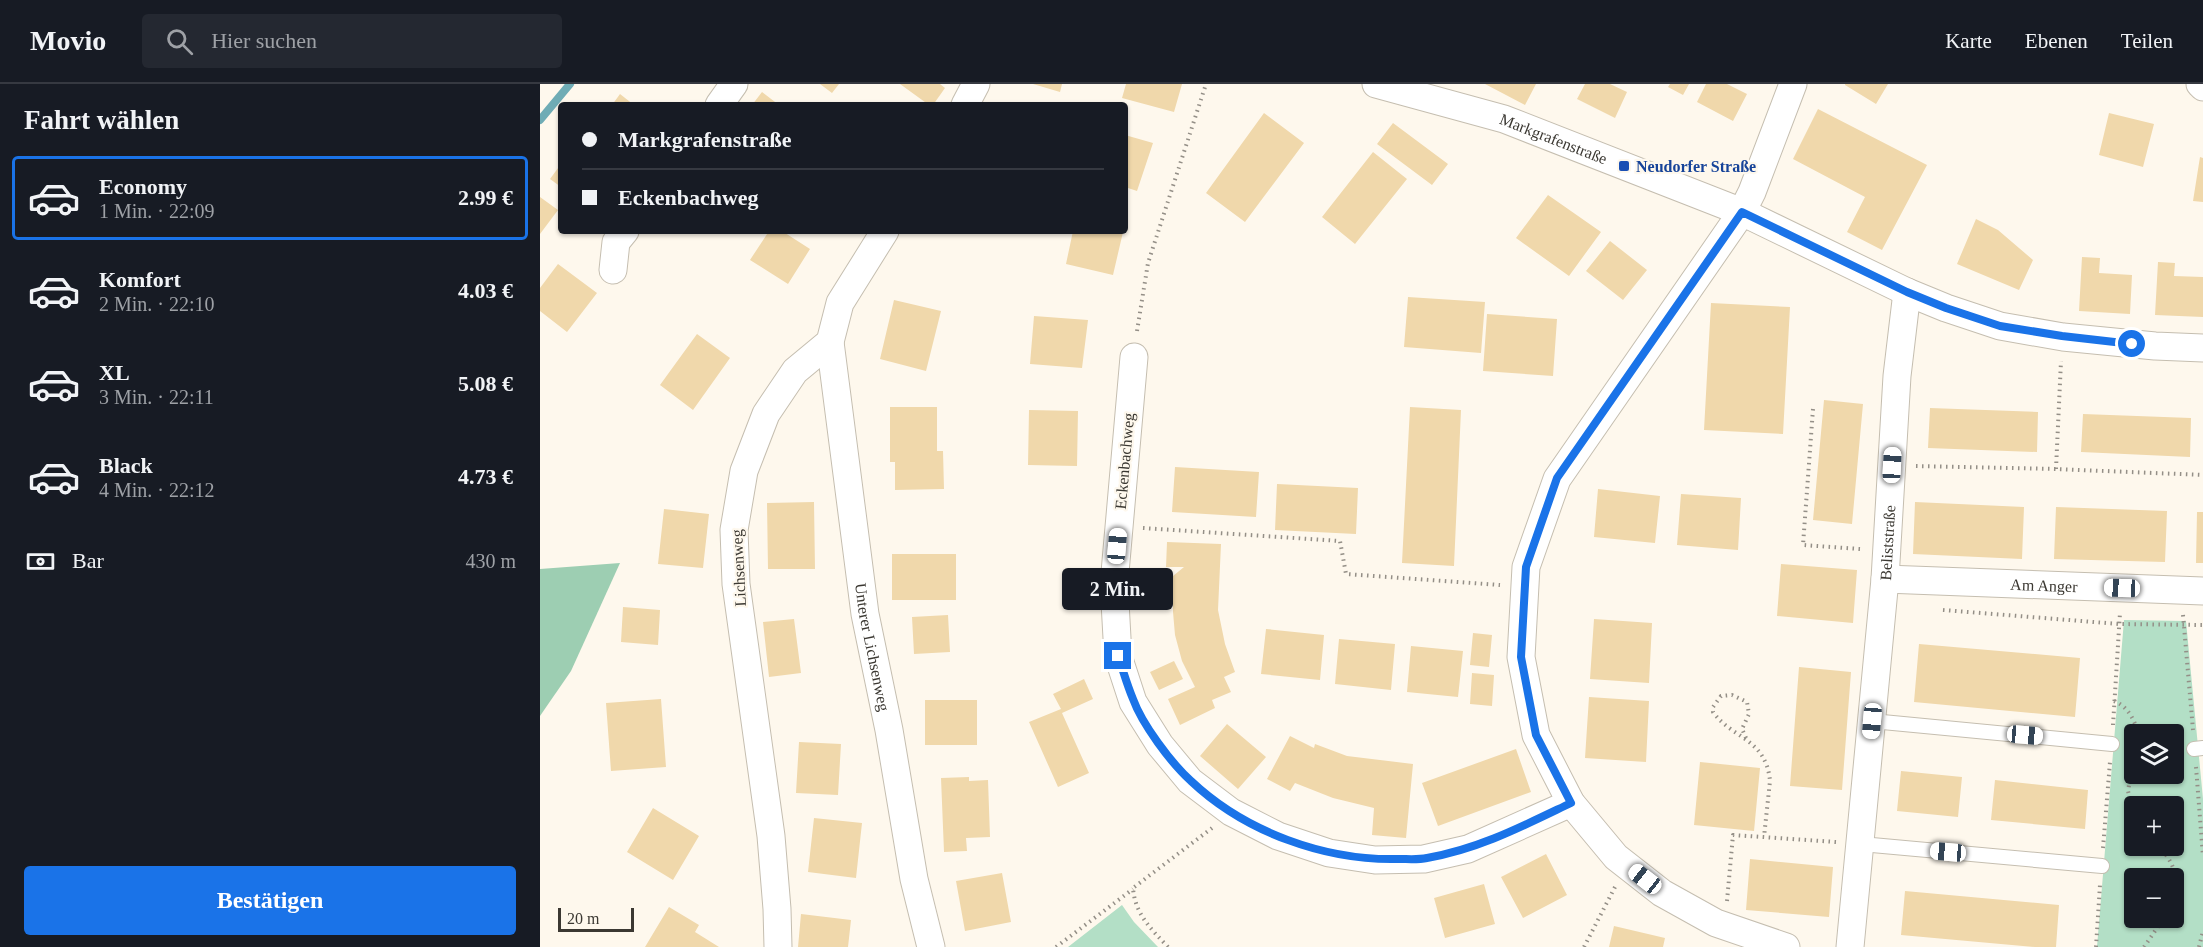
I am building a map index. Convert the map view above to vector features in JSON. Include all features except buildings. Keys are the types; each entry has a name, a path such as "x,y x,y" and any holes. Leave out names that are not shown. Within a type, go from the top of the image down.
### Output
{"street":[{"path":"721,102 734,84"},
{"path":"967,102 976,84"},
{"name":"Markgrafenstraße","path":"1376,84 1504,119 1742,212 1907,292 2000,326 2062,336 2155,346 2203,348"},
{"path":"1786,947 1725,927 1662,893 1616,857 1571,803 1536,735 1521,657 1526,567 1557,478 1742,212 1752,192 1793,84"},
{"path":"612,270 616,242 623,234"},
{"path":"830,342 840,303 883,234"},
{"name":"Beliststraße","path":"1850,947 1885,579 1897,376 1907,292"},
{"name":"Lichsenweg","path":"778,947 771,836 736,584 734,530 744,471 766,414 795,371 830,342"},
{"name":"Unterer Lichsenweg","path":"830,342 865,614 889,730 914,879 931,947"},
{"name":"Eckenbachweg","path":"1134,357 1114,584 1118,656 1133,702 1160,745 1190,781 1231,812 1278,836 1329,853 1376,860 1424,859 1468,849 1571,803"},
{"name":"Am Anger","path":"1885,579 2192,591"}],"lane":[{"path":"1872,721 2112,744"},
{"path":"1861,844 2102,866"}],"path":[{"path":"1134,357 1148,263 1206,84"},
{"path":"2056,469 2062,336"},
{"path":"1813,409 1803,545 1887,552"},
{"path":"1892,465 2203,475"},
{"path":"1118,527 1340,541 1346,574 1524,587"},
{"path":"2096,947 2122,588"},
{"path":"2192,591 2184,626 2199,749 2203,856"},
{"path":"1942,610 2119,624 2203,625"},
{"path":"1746,738 1713,712 1713,707 1721,696 1732,695 1747,702 1749,714 1742,729 1746,738 1766,763 1769,772 1764,837"},
{"path":"2115,701 2121,704 2136,724"},
{"path":"1056,947 1231,812"},
{"path":"1725,927 1733,835 1861,844"},
{"path":"1584,947 1627,865"},
{"path":"1133,888 1134,900 1143,920 1168,947"},
{"path":"2144,947 2157,928"},
{"path":"2199,947 2203,931"}],"green space":[{"path":"620,563 571,671 540,716 540,569"},
{"path":"2124,620 2186,621 2203,799 2203,947 2097,947"},
{"path":"1122,905 1134,922 1158,947 1068,947"}],"waterway":[{"path":"540,120 570,84"}],"place":[{"name":"Neudorfer Straße","path":"1624,166"}],"route":[{"path":"1118,656 1133,702 1160,745 1190,781 1231,812 1278,836 1329,853 1376,860 1424,859 1468,849 1571,803 1536,735 1521,657 1526,567 1557,478 1742,212 1907,292 1946,308 2000,326 2132,344"}]}
